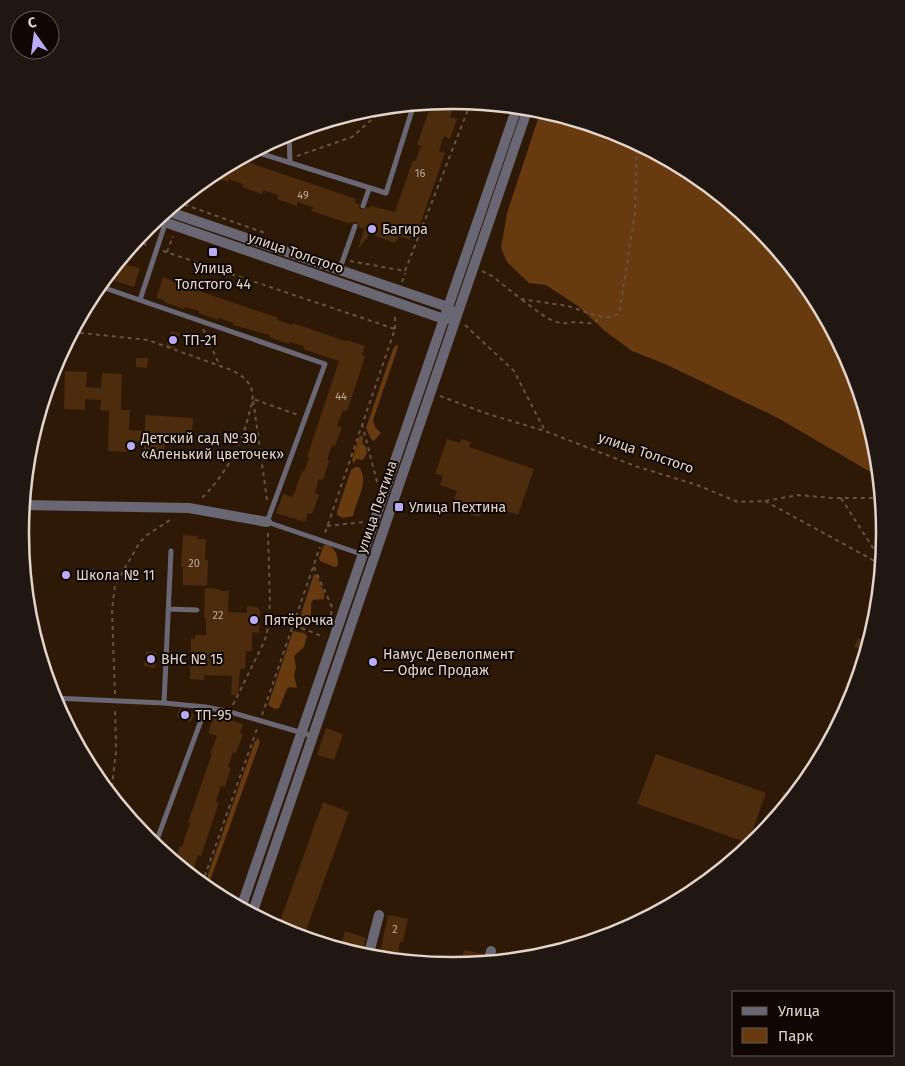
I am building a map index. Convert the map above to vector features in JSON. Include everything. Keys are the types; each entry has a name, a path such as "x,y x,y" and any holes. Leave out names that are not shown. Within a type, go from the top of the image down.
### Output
{"street":[{"name":"улица Пехтина","path":"243,901 515,114"},
{"name":"улица Пехтина","path":"254,907 525,116"},
{"name":"улица Толстого","path":"175,212 341,265 448,308 456,317"},
{"name":"улица Толстого","path":"164,222 444,319 456,317"},
{"path":"30,505 190,508 269,520"},
{"path":"370,949 379,915"},
{"path":"490,955 491,951"}],"lane":[{"path":"262,155 386,193 412,111"},
{"path":"290,142 290,163"},
{"path":"363,206 369,189"},
{"path":"140,300 157,249 160,226"},
{"path":"335,281 355,226"},
{"path":"106,289 325,364 269,520 374,559"},
{"path":"164,702 171,551"},
{"path":"168,609 198,610"},
{"path":"62,698 164,702 206,707 313,736"},
{"path":"158,838 206,707"}],"path":[{"path":"341,265 405,271 469,110"},
{"path":"297,156 352,137 376,116"},
{"path":"521,299 568,306 609,318 619,314 636,213 637,152"},
{"path":"185,205 268,234"},
{"path":"143,244 395,329 205,876"},
{"path":"473,267 492,276 550,319 562,323 571,322 591,325 597,322 601,316"},
{"path":"456,317 514,371 545,431"},
{"path":"199,320 220,366"},
{"name":"улица Толстого","path":"431,392 488,414 545,431 738,502 798,495 875,499"},
{"path":"230,712 265,640 270,602 269,520 252,399 305,418"},
{"path":"362,424 378,484"},
{"path":"841,498 875,552"},
{"path":"765,500 875,561"},
{"path":"314,566 332,607 329,622"},
{"path":"293,625 326,638"}],"green space":[{"path":"538,118 589,132 615,142 640,153 688,181 732,214 752,233 789,275 805,298 833,346 854,397 862,423 872,473 778,418 665,364 632,351 605,331 578,306 546,285 529,283 507,262 501,248 507,213"},
{"path":"397,344 398,347 373,420 375,427 381,433 374,441 371,439 366,428 393,349"},
{"path":"362,435 362,443 366,447 367,453 363,460 356,459 354,464 352,460 359,437"},
{"path":"359,467 362,473 363,485 353,516 343,518 337,515 337,512 351,470"},
{"path":"324,545 328,545 335,551 338,565 335,567 320,561 319,558"},
{"path":"314,574 317,575 324,593 324,599 313,600 311,603 311,617 306,623 302,624 299,620"},
{"path":"293,631 304,633 307,636 304,647 294,656 296,668 294,675 297,688 289,687 279,708 275,709 268,705"},
{"path":"258,738 260,742 210,880 207,878 255,741"}],"building":[{"path":"453,109 450,117 457,119 450,139 444,136 439,151 445,153 418,231 413,230 410,240 399,236 395,243 370,234 358,249 364,229 359,227 357,222 348,223 311,211 313,207 298,202 297,206 277,199 278,195 263,190 262,194 242,187 243,184 229,179 228,182 220,179 248,162 356,199 355,203 359,204 359,208 362,210 371,206 395,212 413,160 416,161 421,146 417,145 429,110"},
{"path":"125,265 140,268 134,287 112,280"},
{"path":"163,277 278,318 277,320 292,325 293,323 365,346 362,355 365,356 347,411 343,410 337,426 342,427 335,446 332,445 323,480 319,479 315,493 319,495 312,514 308,513 305,522 276,513 283,494 292,497 292,494 294,495 302,471 304,472 309,458 307,457 339,361 303,349 304,346 289,342 289,344 269,337 270,335 233,325 234,323 219,318 218,320 199,313 199,311 185,307 184,309 164,302 164,300 156,298"},
{"name":"ТП-21","path":"171,331 180,333 174,349 166,346"},
{"path":"136,358 148,358 147,368 136,367"},
{"path":"65,371 87,372 86,387 101,388 102,373 122,374 121,410 130,410 129,430 145,431 145,415 193,418 192,436 165,435 164,454 144,453 144,442 128,441 128,452 108,451 109,411 100,410 101,400 85,399 85,410 64,409"},
{"path":"447,439 460,443 461,439 471,442 469,447 534,469 518,515 484,503 479,517 451,508 457,491 440,485 443,476 435,474"},
{"path":"183,535 198,536 197,539 206,539 205,560 208,560 207,586 183,585 183,567 181,567"},
{"path":"205,588 229,591 228,612 247,613 247,606 257,607 260,610 259,633 252,632 252,651 246,651 245,669 240,669 238,695 231,695 232,676 204,675 204,680 190,679 191,638 195,639 195,635 206,635 206,618 204,618"},
{"path":"858,638 863,640 860,649 854,647"},
{"name":"ВНС № 15","path":"146,651 157,653 155,668 144,666"},
{"name":"ТП-95","path":"179,709 194,714 191,722 177,717"},
{"path":"214,715 243,724 240,733 243,734 236,753 233,752 228,767 231,768 225,787 221,786 216,801 219,802 201,856 198,855 194,868 177,855 180,846 182,847 190,823 188,822 217,736 208,733"},
{"path":"326,728 343,734 334,760 317,755"},
{"path":"656,754 766,793 751,834 743,841 637,804"},
{"path":"783,792 787,793 781,800"},
{"path":"323,802 349,812 306,930 281,920"},
{"path":"388,915 408,919 403,942 400,942 398,953 381,951"},
{"path":"345,931 366,938 363,947 342,942"},
{"path":"464,950 483,954 483,956 463,957"}],"place":[{"name":"Багира","path":"372,229"},
{"name":"Улица Толстого 44","path":"213,252"},
{"name":"ТП-21","path":"173,340"},
{"name":"Детский сад № 30 «Аленький цветочек»","path":"131,446"},
{"name":"Улица Пехтина","path":"399,507"},
{"name":"Школа № 11","path":"66,575"},
{"name":"Пятёрочка","path":"254,620"},
{"name":"ВНС № 15","path":"151,659"},
{"name":"Намус Девелопмент — Офис Продаж","path":"373,662"},
{"name":"ТП-95","path":"185,715"}]}
